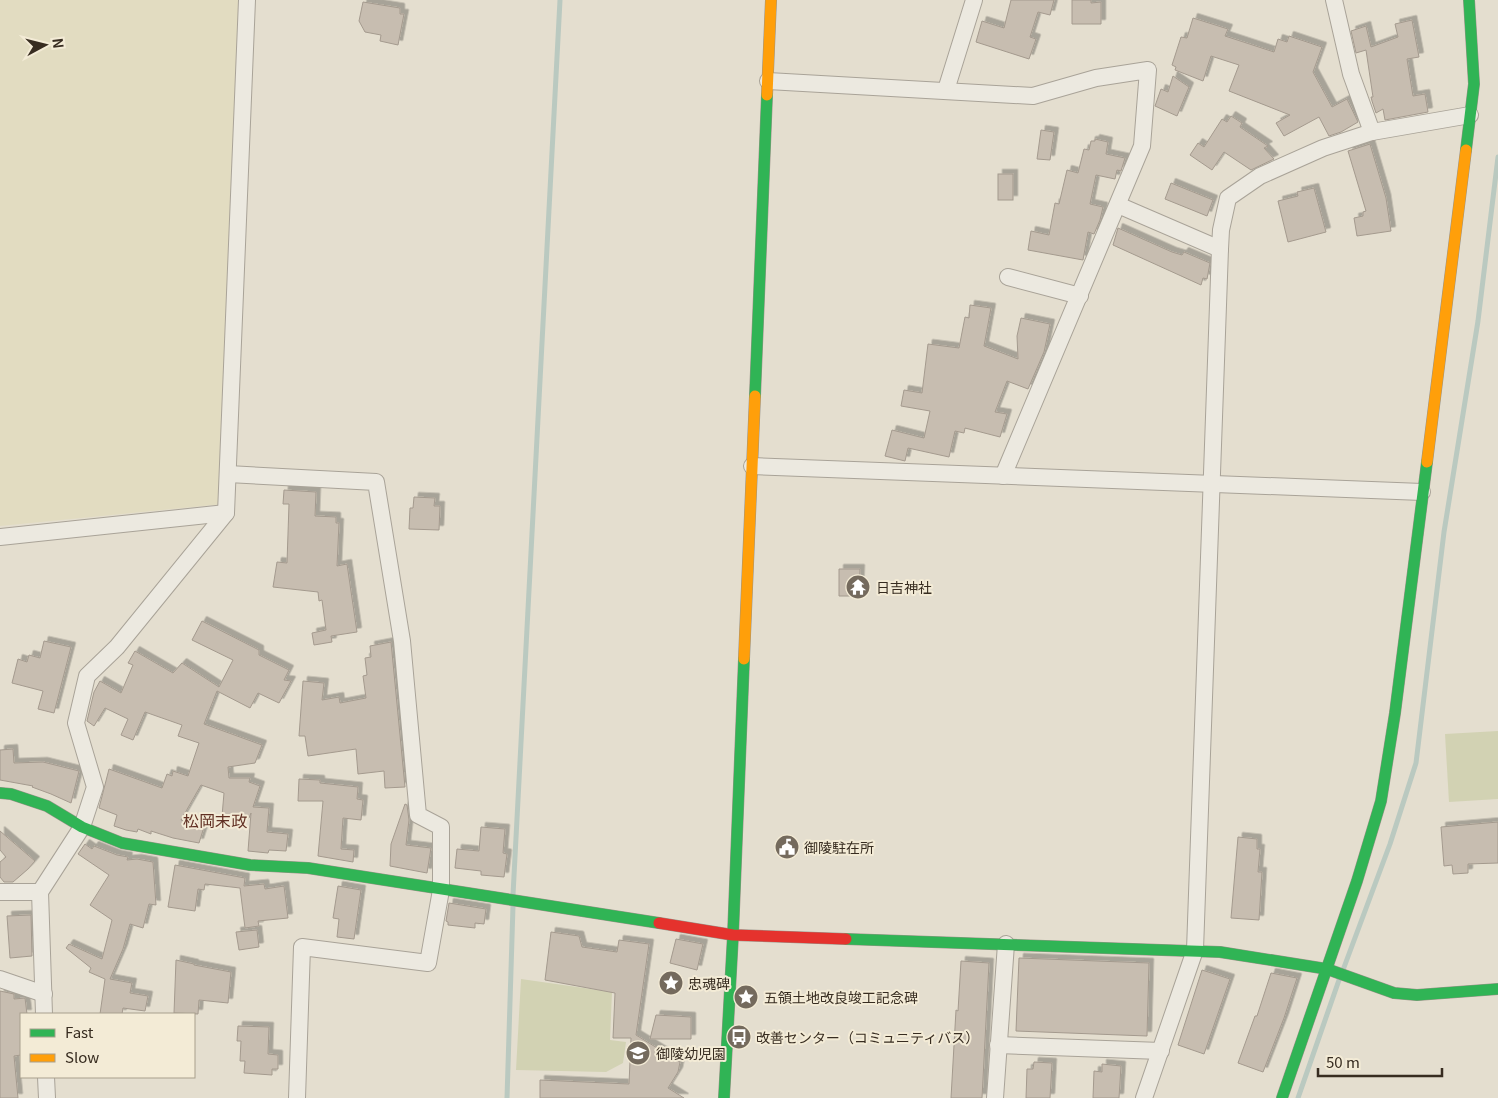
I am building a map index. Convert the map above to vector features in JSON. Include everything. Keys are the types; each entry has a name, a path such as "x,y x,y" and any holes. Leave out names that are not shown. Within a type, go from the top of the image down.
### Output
{"street":[{"path":"44,1013 40,892 82,827 95,787 76,723 86,676 118,647 226,513 247,0"},
{"path":"724,1098 733,935 771,0"},
{"path":"946,90 974,0"},
{"path":"1334,0 1350,74 1372,132"},
{"path":"1282,1098 1357,880 1381,802 1395,712 1456,240 1474,84 1469,0"},
{"path":"768,81 1033,96 1096,78 1148,70 1142,146 1003,476"},
{"path":"1144,1098 1195,950 1220,249 1221,230 1228,198 1260,176 1323,148 1372,132 1470,115"},
{"path":"1118,205 1220,249"},
{"path":"1008,277 1080,296"},
{"path":"752,466 1422,492"},
{"path":"228,474 376,482 402,641 418,815 441,827 441,890 428,963 302,947 297,1098"},
{"path":"0,537 226,513"},
{"path":"0,793 11,794 47,806 82,827 122,843 250,865 308,868 733,935 1195,950 1327,968 1394,993 1417,995 1498,989"},
{"path":"0,892 40,892"},
{"path":"995,1098 1006,944"},
{"path":"0,979 44,994"},
{"path":"998,1044 1161,1051"},
{"path":"46,1078 47,1098"}],"shaded area":[{"path":"0,0 239,0 223,504 0,526"}],"green space":[{"path":"1498,731 1498,799 1449,802 1445,734"},
{"path":"521,979 612,992 610,1040 626,1042 623,1063 606,1072 516,1070"}],"building":[{"path":"1011,0 1054,0 1050,15 1038,12 1030,37 1036,39 1029,59 976,42 982,21 1004,28"},
{"path":"1072,0 1091,0 1091,3 1101,2 1101,24 1072,24"},
{"path":"363,2 400,8 400,14 404,14 398,45 380,41 381,35 365,32 359,21"},
{"path":"1193,18 1228,29 1225,36 1274,52 1278,39 1287,42 1289,36 1322,47 1313,72 1332,107 1347,99 1358,122 1341,132 1329,136 1319,117 1284,136 1276,123 1290,115 1229,91 1239,65 1211,56 1203,81 1175,70 1176,67 1172,65 1181,37 1187,38"},
{"path":"1412,20 1419,57 1407,59 1413,96 1425,94 1428,112 1385,120 1383,109 1376,113 1372,101 1366,50 1356,53 1351,31 1366,26 1371,47 1398,37 1395,24"},
{"path":"1173,76 1189,87 1177,116 1155,106 1161,89 1168,92"},
{"path":"1231,116 1242,123 1240,127 1268,146 1264,148 1274,159 1251,170 1224,152 1212,170 1190,155 1198,143 1204,147 1222,119 1227,122"},
{"path":"1041,130 1054,132 1050,160 1037,159"},
{"path":"1095,139 1108,142 1106,154 1125,158 1121,171 1117,170 1115,179 1096,175 1090,204 1103,207 1094,234 1088,232 1083,260 1028,250 1031,231 1049,235 1055,203 1059,204 1067,170 1078,173 1084,149 1089,150 1091,141 1095,141"},
{"path":"1370,144 1386,198 1391,231 1357,236 1354,218 1363,216 1363,212 1366,211 1348,151"},
{"path":"998,174 1013,174 1013,200 998,200"},
{"path":"1171,183 1213,200 1207,216 1165,199"},
{"path":"1314,188 1326,232 1288,242 1278,201 1298,196 1297,192"},
{"path":"1118,228 1172,252 1182,255 1184,252 1210,263 1207,279 1203,278 1201,285 1113,245"},
{"path":"970,305 991,308 984,346 1018,359 1017,336 1021,318 1050,324 1044,352 1028,389 1007,381 995,412 1007,414 1000,437 965,428 964,433 955,431 949,457 908,448 905,461 885,456 892,430 924,438 930,411 901,406 904,390 922,393 928,344 959,348 965,317 969,318"},
{"path":"284,490 316,492 315,516 336,517 336,523 339,523 337,566 347,564 357,632 331,636 332,642 314,645 312,633 326,630 322,600 319,601 318,592 273,587 277,562 287,563 289,504 283,504"},
{"path":"414,497 435,498 434,506 440,506 439,530 409,529 410,508 413,508"},
{"path":"839,569 860,569 859,596 839,596"},
{"path":"202,621 259,650 259,655 289,670 284,680 291,681 279,703 258,693 250,708 217,691 204,724 262,745 255,763 228,767 229,778 250,778 249,782 260,786 253,807 269,808 267,832 288,834 286,851 269,850 268,853 248,851 251,813 249,818 222,816 224,793 201,785 181,820 204,827 199,843 151,831 151,834 138,829 137,832 114,826 117,815 99,808 109,769 162,788 167,774 172,776 173,771 188,776 199,743 178,736 182,725 145,712 133,740 121,735 128,719 105,708 94,726 87,721 94,692 100,681 121,693 133,665 128,663 135,651 173,673 182,663 219,687 233,660 192,640"},
{"path":"44,641 71,647 54,713 38,709 43,691 12,683 18,659 27,662 29,655 40,658"},
{"path":"391,642 405,787 385,788 384,771 358,774 356,749 308,756 305,736 299,736 303,681 324,683 322,700 339,697 340,703 366,698 363,676 367,675 365,658 371,657 370,646"},
{"path":"13,749 14,763 43,762 79,771 71,803 33,786 0,780 0,750"},
{"path":"299,779 320,780 320,783 358,787 357,799 363,800 361,820 343,818 341,849 354,850 353,862 318,856 323,801 298,801"},
{"path":"405,804 407,805 409,820 406,845 431,848 427,873 390,866 391,844"},
{"path":"1498,822 1498,863 1468,864 1468,873 1453,874 1452,865 1444,866 1441,827"},
{"path":"481,827 505,829 503,853 507,854 504,877 481,875 481,871 455,868 457,849 479,851"},
{"path":"0,831 35,861 13,882 4,882 0,877 0,862 6,857 0,850"},
{"path":"1238,837 1257,839 1257,849 1260,849 1258,872 1262,872 1259,920 1231,918"},
{"path":"85,844 92,849 94,846 128,857 127,860 137,859 153,862 156,905 149,904 143,928 130,924 123,949 110,979 132,983 130,993 148,996 145,1011 123,1008 122,1013 100,1013 105,979 89,972 91,968 66,948 69,944 102,959 112,920 90,905 109,875 78,854"},
{"path":"175,865 245,878 244,886 264,884 265,889 284,886 288,918 258,921 259,926 245,928 240,888 205,884 204,890 198,889 195,911 168,907"},
{"path":"338,886 361,890 354,939 337,937 339,919 333,918"},
{"path":"449,903 486,909 484,924 475,923 475,928 448,925 446,921"},
{"path":"31,915 32,956 10,958 7,916"},
{"path":"257,930 259,947 239,950 236,932"},
{"path":"551,932 579,936 582,947 617,952 619,940 649,944 636,1035 680,1062 678,1072 668,1088 684,1098 540,1098 540,1080 629,1084 631,1038 613,1038 615,993 545,980"},
{"path":"676,939 703,944 697,970 670,963"},
{"path":"1019,958 1149,963 1147,1036 1016,1031"},
{"path":"176,960 231,972 228,1003 199,1000 198,1014 174,1013"},
{"path":"961,961 989,963 982,1098 951,1098"},
{"path":"1202,970 1230,979 1204,1054 1178,1045"},
{"path":"1271,973 1297,978 1263,1072 1238,1063 1255,1016 1257,1016"},
{"path":"0,991 14,994 14,999 25,998 27,1013 20,1013 20,1055 14,1056 18,1098 0,1098"},
{"path":"656,1015 691,1017 691,1039 650,1039"},
{"path":"238,1026 269,1027 268,1054 278,1055 278,1069 272,1069 272,1075 244,1073 245,1061 240,1061 241,1041 237,1041"},
{"path":"1034,1062 1052,1063 1050,1098 1026,1098 1027,1069 1033,1069"},
{"path":"1102,1064 1121,1066 1119,1098 1093,1098 1094,1071 1102,1072"}],"waterway":[{"path":"513,895 560,0"},
{"path":"1343,970 1390,844 1416,763 1444,532 1478,321 1498,157"},
{"path":"507,1098 513,906"},
{"path":"1298,1098 1339,980"}],"traffic: fast":[{"path":"1466,150 1474,84 1469,0"},
{"path":"755,396 767,95"},
{"path":"1282,1098 1357,881 1381,801 1395,713 1427,462"},
{"path":"724,1098 733,935 744,659"},
{"path":"0,793 11,794 47,806 82,827 122,843 250,865 308,868 659,923"},
{"path":"846,939 1220,952 1327,969 1394,993 1417,995 1498,989"}],"traffic: slow":[{"path":"767,95 771,0"},
{"path":"1427,462 1466,150"},
{"path":"744,659 755,396"}],"traffic: jam":[{"path":"659,923 733,935 846,939"}],"place":[{"name":"日吉神社","path":"858,587"},
{"name":"御陵駐在所","path":"787,847"},
{"name":"忠魂碑","path":"671,983"},
{"name":"五領土地改良竣工記念碑","path":"746,997"},
{"name":"改善センター（コミュニティバス）","path":"739,1037"},
{"name":"御陵幼児園","path":"638,1053"}],"district":[{"name":"松岡末政","path":"215,820"}]}
